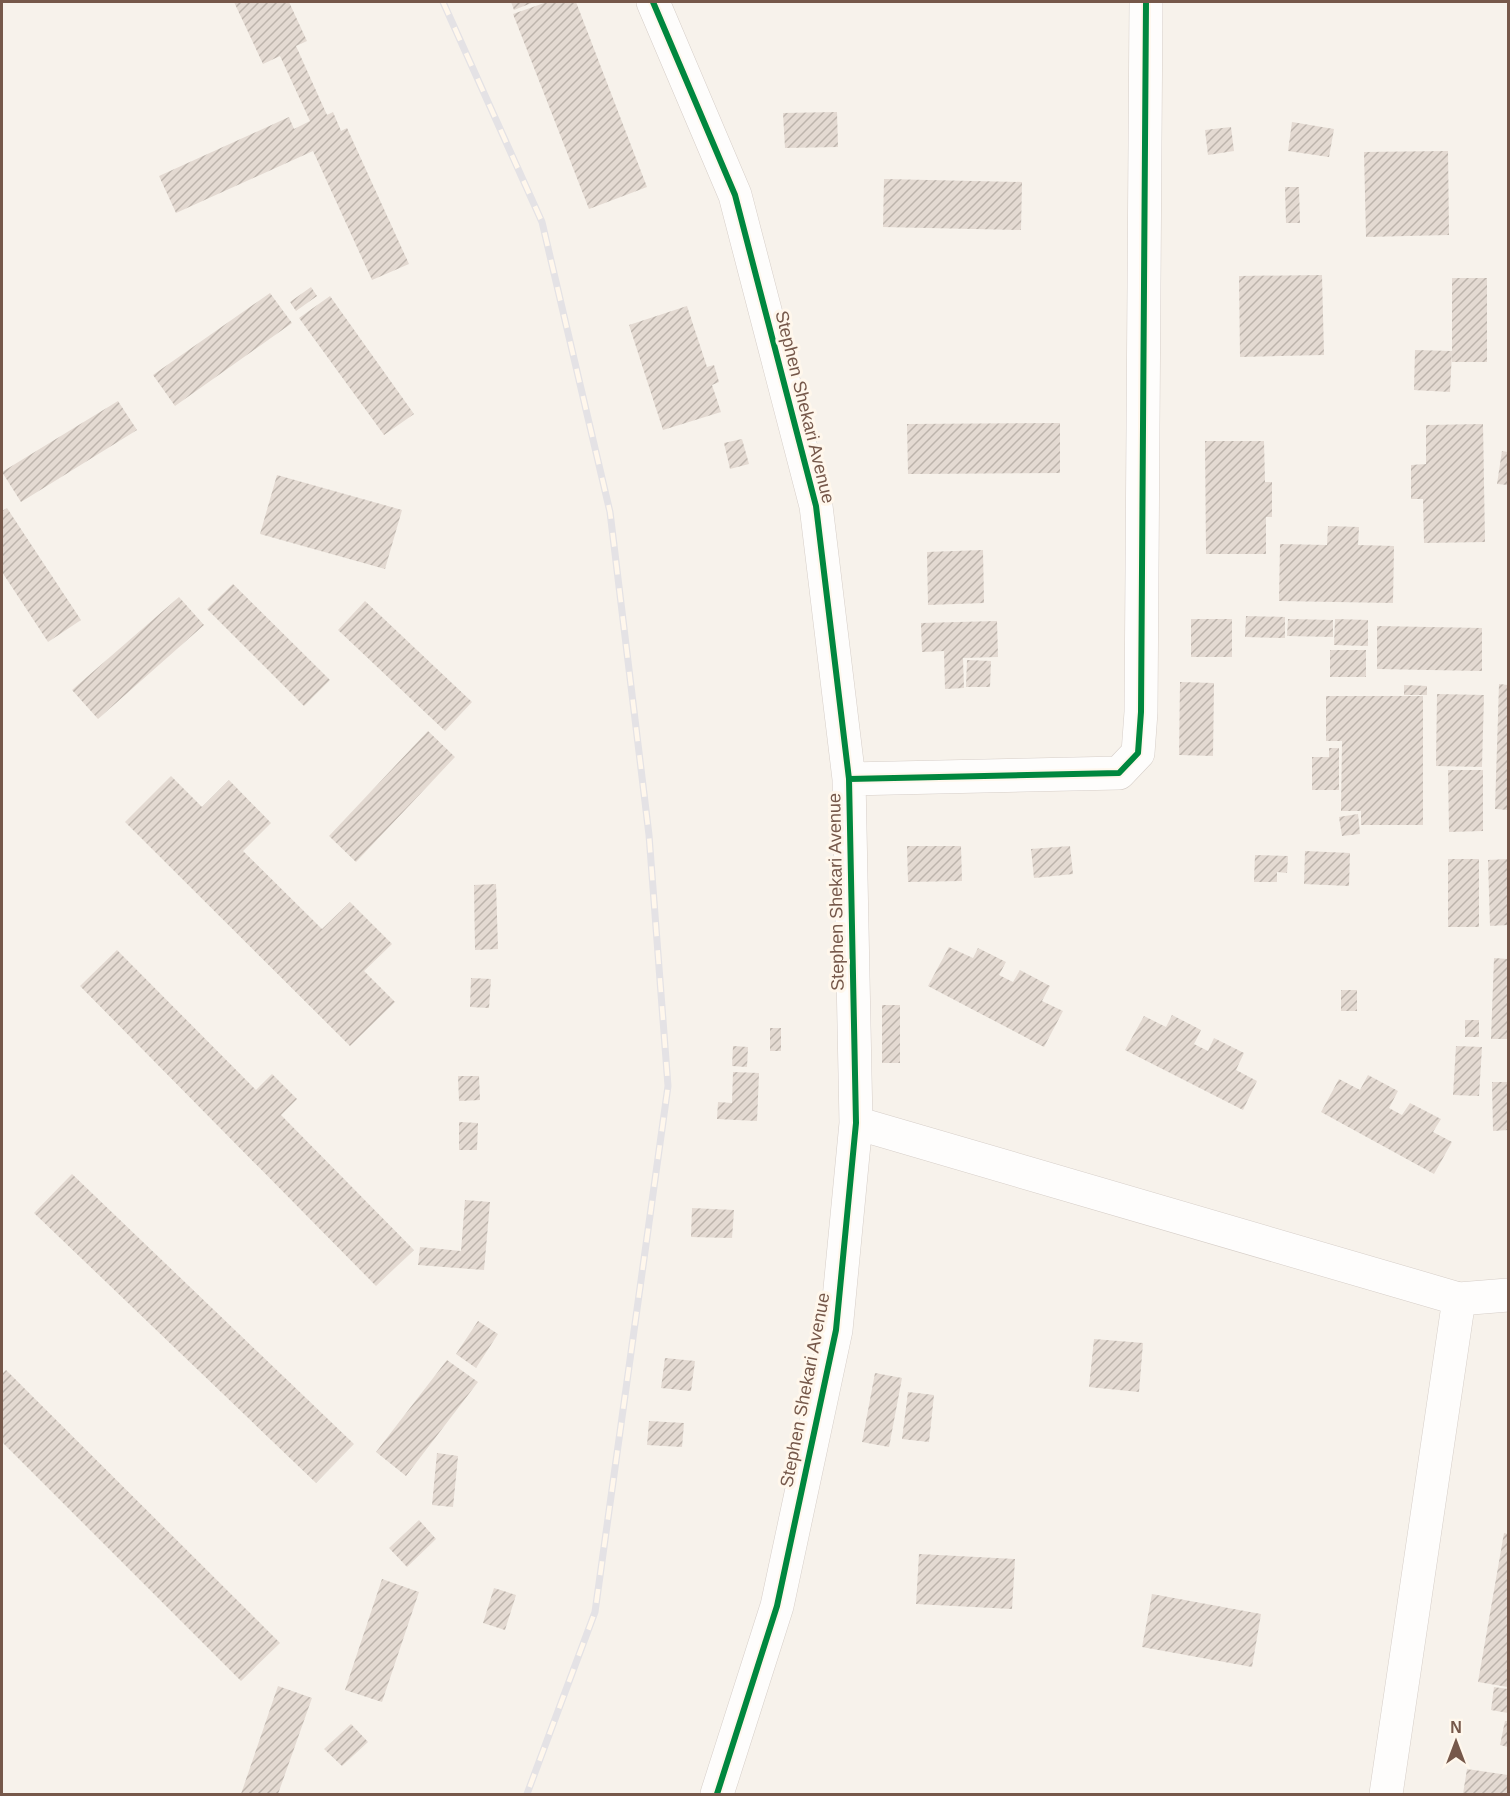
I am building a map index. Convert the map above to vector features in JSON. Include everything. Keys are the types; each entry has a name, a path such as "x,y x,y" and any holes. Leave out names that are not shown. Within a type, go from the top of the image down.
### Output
{"street":[{"name":"Stephen Shekari Avenue","path":"653,2 735,195 816,506 849,779 856,1123 836,1330 777,1606 717,1794"},
{"path":"849,779 1119,773 1138,753 1141,712 1146,2"},
{"path":"856,1123 1459,1299 1509,1295"},
{"path":"1386,1794 1459,1299"}],"building":[{"path":"234,2 289,2 307,41 296,46 327,115 333,112 341,131 347,128 409,264 372,280 313,151 176,213 159,176 289,117 294,129 310,121 280,56 263,64"},
{"path":"511,2 534,2 514,10"},
{"path":"547,2 576,2 647,187 589,209 513,14"},
{"path":"837,112 838,147 785,148 783,113"},
{"path":"1292,122 1334,129 1329,157 1288,151"},
{"path":"1231,127 1234,151 1208,155 1205,130"},
{"path":"1448,151 1449,235 1366,237 1364,152"},
{"path":"884,179 1022,182 1021,230 883,227"},
{"path":"1285,187 1299,187 1300,223 1286,223"},
{"path":"1322,275 1324,355 1240,357 1239,276"},
{"path":"1452,278 1487,278 1487,362 1452,362"},
{"path":"311,287 317,296 296,311 290,302"},
{"path":"270,293 292,323 175,406 153,375"},
{"path":"330,296 414,414 384,435 299,318"},
{"path":"687,306 707,367 714,365 719,382 712,385 721,412 663,430 629,325"},
{"path":"1415,350 1452,351 1450,392 1414,390"},
{"path":"118,401 137,430 21,502 2,472"},
{"path":"1060,423 1060,473 908,474 907,424"},
{"path":"1483,424 1485,542 1424,543 1423,499 1411,499 1411,465 1426,464 1426,425"},
{"path":"742,439 749,464 730,469 724,443"},
{"path":"1205,441 1264,441 1265,482 1272,482 1272,517 1266,517 1266,554 1206,554"},
{"path":"1502,451 1508,452 1508,485 1497,484"},
{"path":"277,475 402,510 385,569 260,534"},
{"path":"7,508 81,620 48,642 2,572 2,511"},
{"path":"1328,526 1359,527 1358,545 1394,546 1393,603 1279,601 1280,544 1327,545"},
{"path":"983,550 984,603 928,605 927,552"},
{"path":"233,584 330,680 304,706 207,609"},
{"path":"179,597 204,625 98,719 72,690"},
{"path":"365,601 472,702 445,731 338,630"},
{"path":"1246,616 1285,617 1285,638 1245,637"},
{"path":"1191,619 1232,619 1232,657 1191,657"},
{"path":"1288,619 1333,620 1333,637 1287,636"},
{"path":"1335,619 1368,620 1368,646 1334,645"},
{"path":"997,621 998,657 963,658 964,688 945,689 944,651 922,652 921,623"},
{"path":"1377,626 1482,628 1482,671 1377,669"},
{"path":"1330,650 1366,650 1366,677 1330,677"},
{"path":"967,660 991,661 990,687 966,687"},
{"path":"1180,682 1214,683 1213,756 1179,755"},
{"path":"1499,684 1508,685 1508,810 1495,809"},
{"path":"1404,685 1427,686 1427,695 1404,695"},
{"path":"1437,694 1484,695 1482,767 1436,766"},
{"path":"1326,696 1423,696 1423,825 1361,825 1361,811 1341,811 1342,741 1326,741"},
{"path":"428,731 455,757 356,862 329,836"},
{"path":"1329,748 1339,748 1339,790 1312,790 1312,757 1329,757"},
{"path":"1448,770 1483,770 1483,831 1449,832"},
{"path":"171,776 202,807 229,780 271,823 243,851 322,929 350,902 392,944 364,971 395,1002 350,1046 125,822"},
{"path":"1358,814 1360,834 1342,836 1339,817"},
{"path":"907,846 961,846 962,881 908,882"},
{"path":"1070,846 1073,874 1034,878 1031,849"},
{"path":"1305,851 1350,853 1349,886 1304,884"},
{"path":"1255,855 1288,856 1287,873 1277,872 1277,882 1254,882"},
{"path":"1448,859 1479,859 1479,927 1448,927"},
{"path":"1508,859 1508,925 1490,926 1488,860"},
{"path":"496,884 498,949 475,950 474,885"},
{"path":"949,947 973,958 978,948 1006,962 999,975 1013,982 1020,970 1050,986 1042,1001 1063,1011 1044,1047 928,986"},
{"path":"117,950 256,1090 272,1074 297,1099 281,1115 414,1250 376,1286 80,986"},
{"path":"1494,958 1508,959 1508,1039 1491,1039"},
{"path":"471,978 491,979 489,1008 470,1007"},
{"path":"1341,990 1357,990 1357,1011 1341,1011"},
{"path":"882,1005 900,1005 900,1063 882,1063"},
{"path":"1172,1015 1201,1030 1194,1044 1208,1051 1214,1038 1244,1053 1236,1070 1257,1081 1243,1110 1125,1050 1144,1016 1166,1027"},
{"path":"1465,1020 1479,1020 1479,1037 1465,1037"},
{"path":"770,1028 781,1028 781,1051 770,1051"},
{"path":"733,1046 748,1047 747,1067 732,1066"},
{"path":"1456,1046 1482,1047 1479,1096 1453,1095"},
{"path":"733,1072 759,1073 757,1121 717,1119 718,1102 732,1103"},
{"path":"1368,1075 1398,1091 1389,1108 1402,1115 1410,1103 1441,1119 1433,1132 1452,1142 1434,1174 1321,1112 1339,1079 1360,1090"},
{"path":"458,1076 479,1076 480,1100 459,1101"},
{"path":"1492,1082 1508,1082 1508,1130 1493,1131"},
{"path":"459,1122 478,1123 477,1150 459,1150"},
{"path":"72,1174 354,1444 316,1483 34,1213"},
{"path":"465,1200 490,1202 484,1270 418,1265 420,1247 461,1251"},
{"path":"692,1208 734,1210 732,1238 691,1237"},
{"path":"478,1321 498,1334 476,1368 456,1354"},
{"path":"1094,1339 1143,1343 1139,1392 1089,1387"},
{"path":"665,1358 695,1361 691,1391 661,1388"},
{"path":"447,1360 478,1382 406,1476 376,1452"},
{"path":"6,1370 280,1643 241,1681 2,1442 2,1374"},
{"path":"875,1373 902,1378 889,1447 862,1442"},
{"path":"908,1392 934,1395 929,1442 902,1439"},
{"path":"649,1421 684,1423 682,1447 647,1445"},
{"path":"437,1453 458,1456 453,1507 432,1505"},
{"path":"419,1520 436,1539 407,1567 389,1548"},
{"path":"1504,1533 1508,1534 1508,1687 1478,1682"},
{"path":"919,1554 1015,1559 1012,1609 916,1604"},
{"path":"382,1579 419,1592 382,1702 345,1690"},
{"path":"494,1588 516,1595 505,1630 483,1623"},
{"path":"1152,1594 1261,1614 1252,1667 1142,1647"},
{"path":"278,1686 312,1698 278,1794 241,1794"},
{"path":"1494,1687 1508,1689 1508,1713 1491,1710"},
{"path":"1505,1721 1508,1721 1508,1747 1500,1745"},
{"path":"351,1724 368,1742 342,1766 324,1749"},
{"path":"1467,1769 1508,1775 1508,1794 1463,1794"}],"railway":[{"path":"443,2 542,222 610,512 649,835 668,1086 595,1612 527,1794"}],"cycle path":[{"path":"653,2 735,195 816,506 849,779 856,1123 836,1330 777,1606 717,1794"},
{"path":"849,779 1119,773 1138,753 1141,712 1146,2"}]}
